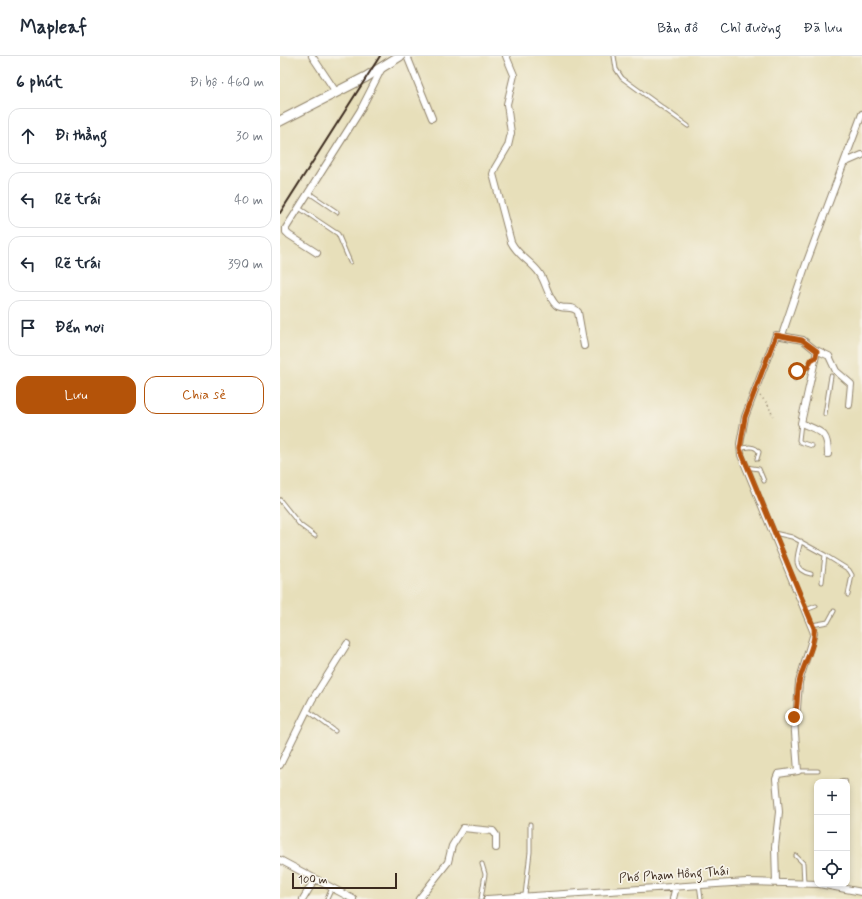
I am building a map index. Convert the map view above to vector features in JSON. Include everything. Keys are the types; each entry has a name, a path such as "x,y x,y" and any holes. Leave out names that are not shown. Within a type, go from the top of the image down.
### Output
{"main road":[{"path":"280,121 383,67 400,56"}],"street":[{"path":"312,56 336,92"},
{"path":"407,56 432,118"},
{"path":"506,56 514,74 507,104 511,132 508,146 494,168 493,174 511,242 517,252 540,275 555,304 561,307 573,307 578,312 584,346"},
{"path":"317,253 286,232 360,111 383,67"},
{"path":"782,335 806,264 846,162 862,114"},
{"path":"846,162 862,155"},
{"path":"776,882 775,847 779,812 776,779 778,774 798,771 794,720 798,709 799,682 814,638 815,625 774,533 740,449 745,417 774,337 776,335 782,335 802,340 817,354 829,356 833,373 850,384 849,405"},
{"path":"817,354 801,423 825,435 828,439 828,454"},
{"path":"280,765 307,710 347,644"},
{"path":"419,899 448,862 452,846 463,828 493,831 496,835 496,848"},
{"path":"280,860 353,899"},
{"path":"303,899 315,879"},
{"name":"Phố Phạm Hồng Thái","path":"487,899 525,895 699,884 776,882 814,884"},
{"path":"673,899 676,886"},
{"name":"Phố Phạm Hồng Thái","path":"835,887 862,892"}],"lane":[{"path":"614,56 616,69 622,78 688,126"},
{"path":"309,193 337,212"},
{"path":"300,208 338,234 350,262"},
{"path":"795,379 798,370 808,367 811,360 817,354"},
{"path":"825,414 833,373"},
{"path":"801,423 799,440 800,442 812,446"},
{"path":"740,449 750,446 756,448 759,452 757,459"},
{"path":"746,467 759,469 764,481"},
{"path":"280,500 300,525 315,536"},
{"path":"774,533 785,534 825,555 849,570 852,575 848,595"},
{"path":"801,542 796,556 798,566 804,572 811,574"},
{"path":"822,582 825,555"},
{"path":"808,609 816,606"},
{"path":"815,625 828,622 834,611"},
{"path":"307,710 335,731"},
{"path":"798,771 818,771"},
{"path":"525,895 530,859 530,824"},
{"path":"796,856 803,863 804,883"},
{"path":"481,899 485,874 482,864"},
{"path":"699,884 701,899"},
{"path":"327,899 332,888"}],"path":[{"path":"754,392 767,403 773,416"}],"railway":[{"path":"280,213 380,56"}],"route":[{"path":"794,717 798,709 798,684 814,638 814,628 741,455 740,444 745,417 776,335 805,341 817,351 816,357 811,360 807,368 799,369 797,371"}]}
